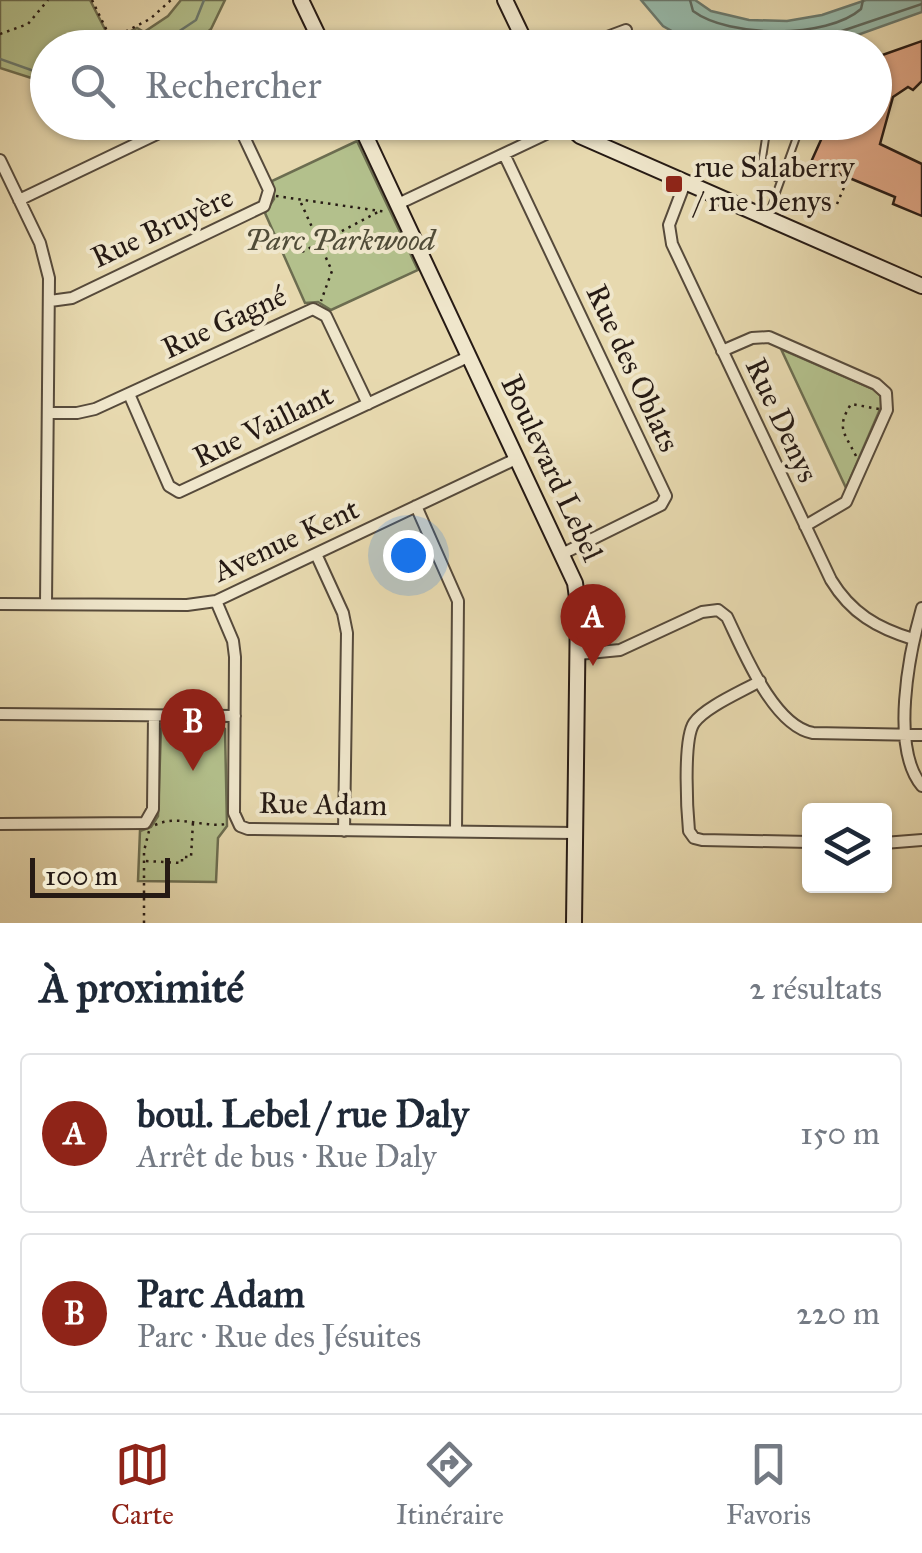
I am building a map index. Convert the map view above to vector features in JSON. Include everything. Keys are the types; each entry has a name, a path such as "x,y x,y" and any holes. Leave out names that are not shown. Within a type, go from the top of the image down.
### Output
{"street":[{"path":"301,0 315,30"},
{"path":"505,0 519,30"},
{"path":"19,200 144,140"},
{"name":"Rue Bruyère","path":"50,301 70,298 264,206 269,190 245,140"},
{"name":"Boulevard Lebel","path":"367,140 395,208 564,553 578,597 574,923"},
{"path":"395,208 532,140"},
{"path":"589,140 922,286"},
{"name":"Rue des Oblats","path":"504,154 666,496 661,506 564,553"},
{"path":"0,160 44,254 50,301 46,604"},
{"name":"Rue Denys","path":"685,183 669,234 831,580 850,607 873,624 913,639"},
{"name":"Rue Gagné","path":"50,413 90,411 313,308 326,316 368,404"},
{"path":"722,352 756,337 773,338 876,384 886,393 887,410 846,502 805,526"},
{"name":"Rue Vaillant","path":"129,394 169,486 179,492 470,356"},
{"name":"Avenue Kent","path":"0,604 187,605 216,601 518,458"},
{"path":"416,506 458,601 456,831"},
{"path":"316,554 346,628 344,831"},
{"name":"Rue Adam","path":"216,601 235,650 237,824 248,829 575,833"},
{"path":"922,608 913,639 906,734 908,764 922,786"},
{"path":"578,654 620,650 715,609 727,617 760,681 786,720 799,730 922,735"},
{"path":"760,681 704,714 692,726 689,832 699,840 802,842"},
{"path":"0,714 235,716"},
{"path":"0,824 145,823 153,809 154,716"},
{"path":"892,842 922,840"}],"lane":[{"path":"765,140 762,162 766,172 781,180"},
{"path":"767,218 795,140"}],"path":[{"path":"0,34 28,24 48,0"},
{"path":"127,30 150,19 171,0"},
{"path":"94,3 107,30"},
{"path":"837,204 848,178"},
{"path":"275,196 379,211"},
{"path":"300,200 332,271 320,303"},
{"path":"302,252 379,211 395,208"},
{"path":"858,460 841,423 845,412 857,403 880,409"},
{"path":"144,923 145,841 150,829 166,821 204,826 227,824"},
{"path":"144,861 182,863 182,857 191,857 192,822"}],"green space":[{"path":"0,0 90,0 105,30 30,30 30,78 0,68"},
{"path":"181,0 225,0 211,29 147,30 168,16"},
{"name":"Parc Parkwood","path":"357,141 418,270 331,310 318,302 305,303 265,213 274,199 272,181"},
{"path":"781,349 881,396 881,407 846,488"},
{"path":"169,722 218,722 225,729 227,826 218,838 216,882 138,881 140,831 151,827 158,816 161,729"}],"water":[{"path":"641,0 695,0 711,11 749,20 787,21 822,15 866,0 922,0 922,12 872,30 670,30"}],"building":[{"path":"922,41 922,81 892,101 892,52"},
{"path":"821,140 881,140 880,144 922,164 922,216 893,204 895,197 811,162"}],"waterway":[{"path":"181,30 196,20 204,0"},
{"path":"0,59 30,70"}],"place":[{"name":"rue Salaberry / rue Denys","path":"674,184"},
{"name":"boul. Lebel / rue Daly","path":"593,666"},
{"name":"Parc Adam","path":"193,771"}]}
